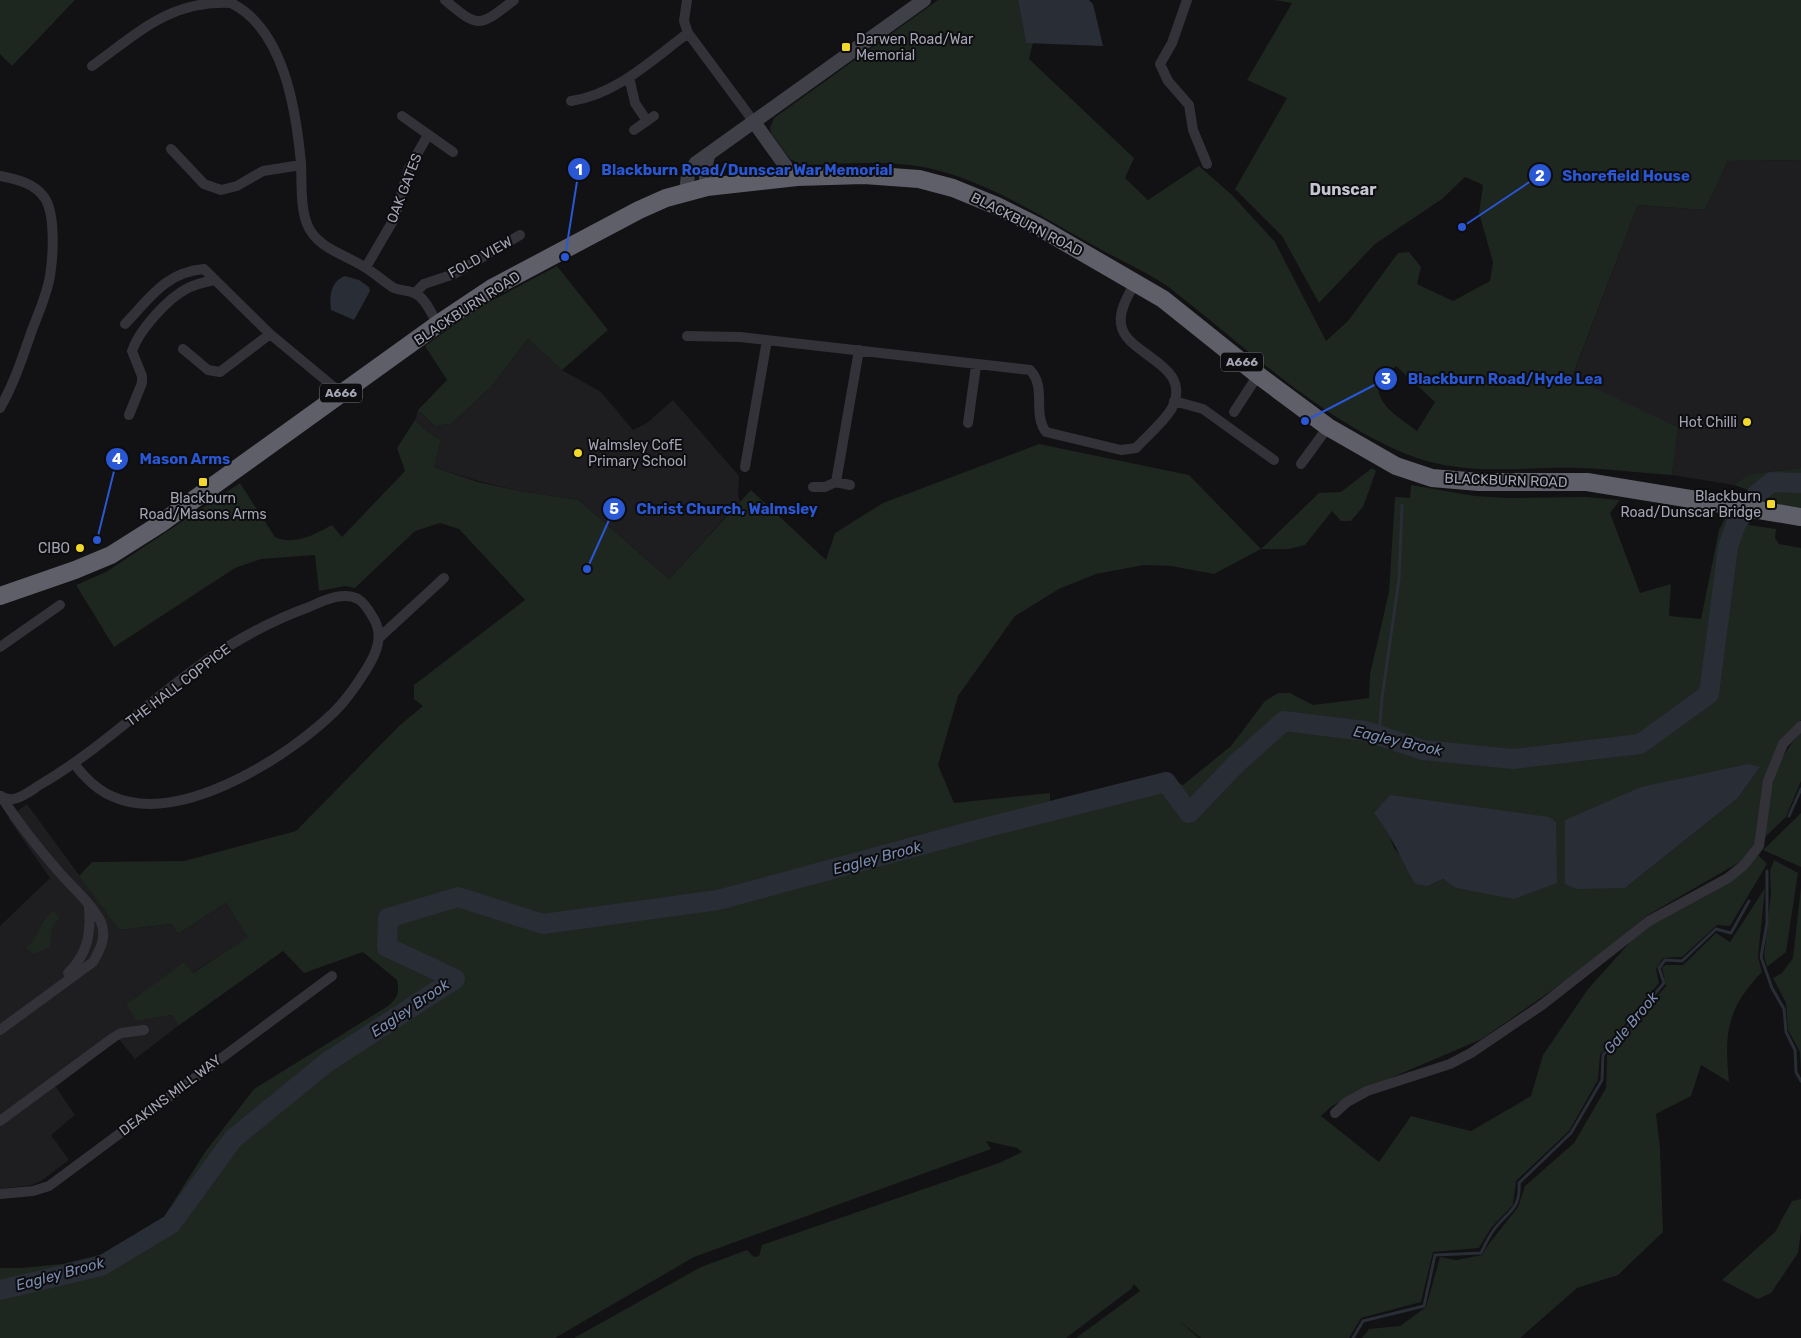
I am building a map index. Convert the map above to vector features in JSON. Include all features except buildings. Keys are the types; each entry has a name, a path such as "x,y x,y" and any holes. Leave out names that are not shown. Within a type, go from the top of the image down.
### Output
{"highway":[{"name":"BLACKBURN ROAD","path":"0,596 75,570 111,555 168,518 438,324 492,288 630,215 666,198 707,187 797,177 891,176 919,179 953,188 997,206 1040,227 1163,298 1258,375 1328,427 1396,466 1432,478 1479,482 1587,482 1801,517"}],"main road":[{"path":"686,193 691,168 924,0"},
{"path":"754,122 787,168 797,177"},
{"path":"707,187 705,168 708,156"}],"street":[{"path":"445,0 470,20 477,22 490,19 514,0"},
{"path":"687,0 684,21 688,33 754,122"},
{"path":"1188,0 1172,43 1160,64 1168,80 1189,105 1193,130 1207,164"},
{"path":"92,66 173,9 202,2 232,2 241,8 263,29 271,42 293,106 301,164 304,212 312,234 331,250 366,267 394,288 415,293 421,298 438,324"},
{"path":"571,101 583,99 629,77 688,33"},
{"path":"629,77 635,103 650,119 634,130"},
{"name":"OAK GATES","path":"402,116 453,152"},
{"name":"OAK GATES","path":"366,267 394,219 409,168 428,135"},
{"path":"171,148 204,184 221,190 237,186 263,171 301,164"},
{"path":"179,156 187,149"},
{"path":"0,176 27,183 44,197 49,207 52,224 52,255 46,293 20,365 0,408"},
{"name":"FOLD VIEW","path":"415,293 424,284 454,274 520,235"},
{"path":"125,324 163,283 177,274 189,270 204,269 270,334 341,393"},
{"path":"129,415 142,384 142,376 132,351 134,344 151,320 172,299 186,288 214,280"},
{"path":"687,336 767,340 976,366 1030,370 1038,380 1040,420 1046,432 1121,450 1136,448 1170,411 1174,401 1174,385 1166,369 1128,339 1123,332 1121,315 1136,281"},
{"path":"183,349 198,357 208,370 220,372 270,334"},
{"path":"745,466 767,340"},
{"path":"836,482 859,350"},
{"path":"971,419 976,366"},
{"path":"1234,412 1258,375"},
{"path":"1174,401 1203,409 1274,460"},
{"path":"1301,464 1328,427"},
{"path":"735,452 747,454"},
{"path":"813,487 825,487 836,482 850,485"},
{"path":"75,764 87,781 100,790 129,802 145,804 179,800 229,782 275,756 332,714 359,681 370,663 380,637 444,578"},
{"name":"THE HALL COPPICE","path":"0,796 8,799 20,797 75,764 206,661 268,625 305,608 343,596 357,599 363,603 372,617 380,637"},
{"path":"0,647 60,605"},
{"path":"1335,1113 1347,1102 1367,1091 1450,1064 1471,1053 1542,1005 1649,921 1728,878 1757,851 1768,781 1783,744 1801,726"},
{"path":"0,796 57,870 89,906 91,925 84,953 77,965 38,1000 0,1030"},
{"name":"DEAKINS MILL WAY","path":"0,1194 33,1191 49,1186 332,976"},
{"path":"0,1121 114,1037 121,1033 144,1030"}],"shaded area":[{"path":"0,0 75,0 12,66 0,54"},
{"path":"938,0 1018,0 1026,42 1033,43 1029,59 1134,158 1125,178 1148,200 1199,166 1232,195 1275,242 1326,341 1348,321 1398,253 1409,252 1421,267 1417,284 1453,301 1490,281 1493,262 1479,213 1483,185 1465,177 1442,199 1375,244 1319,303 1282,236 1235,189 1287,98 1247,80 1292,3 1274,0 1801,0 1801,160 1728,161 1705,210 1638,205 1572,377 1678,427 1672,475 1581,468 1471,468 1450,466 1406,454 1373,439 1312,401 1163,283 1020,204 957,176 920,167 886,163 802,165 790,159 771,133 770,128 774,118","holes":["1396,366 1435,402 1417,431 1386,406 1379,393 1378,386"]},
{"path":"1018,0 1089,0 1093,4 1103,46 1026,43"},
{"path":"1801,160 1801,468 1750,474 1734,485 1672,475 1678,427 1572,378 1638,205 1705,210 1728,161"},
{"path":"557,266 608,330 562,370 528,339 491,387 451,424 435,426 418,410 447,380 425,346 476,309"},
{"path":"345,276 359,280 369,287 370,291 354,320 331,310 330,299 332,289 340,278"},
{"name":"Walmsley CofE Primary School","path":"528,339 562,370 601,392 633,430 647,423 673,400 739,476 738,496 740,501 669,579 579,500 519,491 478,481 434,467 441,440 429,433 415,420 418,410 435,426 451,424 491,387"},
{"path":"415,420 429,433 441,440 434,467 478,482 519,491 579,500 669,579 751,490 826,560 835,533 883,503 1039,444 1189,475 1261,549 1214,574 1171,566 1144,565 1096,574 1059,589 1015,616 958,696 938,765 954,803 1050,793 1050,806 1084,800 1089,795 1166,778 1183,785 1231,746 1265,701 1278,693 1290,693 1313,705 1369,698 1370,674 1389,592 1395,497 1410,498 1411,485 1475,496 1509,498 1586,497 1620,500 1610,513 1640,593 1671,584 1669,616 1701,619 1719,530 1725,518 1749,525 1776,529 1775,538 1779,544 1801,548 1801,720 1779,743 1756,842 1745,859 1648,915 1568,979 1482,1039 1386,1080 1332,1106 1321,1116 1379,1162 1411,1116 1471,1131 1531,1096 1543,1055 1588,989 1632,940 1655,922 1758,855 1767,864 1730,926 1717,925 1682,957 1663,958 1656,969 1659,983 1600,1055 1598,1080 1569,1131 1516,1181 1513,1205 1491,1228 1479,1248 1433,1252 1421,1302 1361,1318 1349,1338 1201,1338 1178,1320 1199,1338 1076,1338 1140,1291 1134,1284 1131,1289 1066,1338 574,1338 701,1267 747,1250 754,1257 759,1256 762,1245 999,1163 1022,1152 1017,1148 986,1141 991,1149 694,1257 555,1338 0,1338 0,1268 62,1264 111,1252 162,1220 205,1152 254,1089 388,1006 396,998 398,992 397,980 363,952 304,973 283,951 178,1026 172,1015 137,1021 126,1005 184,962 193,973 248,937 226,903 178,934 171,924 119,930 79,876 92,862 184,861 296,831 399,726 423,706 414,699 414,685 525,600 459,529 440,523 415,531 355,588 345,586 319,591 315,555 261,559 235,568 114,647 76,585 106,572 240,483 275,537 297,540 332,525 342,537 405,471 397,448","holes":["1760,767 1738,798 1625,888","1387,829 1476,891 1457,888 1443,879 1428,886 1394,848"]},
{"path":"1372,468 1376,471 1363,507 1351,521 1341,521 1332,511 1305,545 1289,549 1261,549 1319,493 1341,492"},
{"path":"1801,468 1801,478 1773,477 1751,491 1734,485 1749,474"},
{"path":"1775,487 1801,489 1801,508 1761,502"},
{"path":"1801,732 1801,781 1786,817 1763,839 1770,796 1777,770 1791,744"},
{"path":"1748,764 1760,767 1738,798 1625,888 1576,889 1565,884 1565,820 1641,787"},
{"path":"1390,795 1549,817 1556,822 1557,883 1514,899 1456,888 1443,879 1428,886 1415,884 1391,839 1374,813"},
{"path":"27,804 119,930 171,924 178,934 226,903 249,937 192,973 184,962 137,1021 172,1015 178,1026 135,1059 119,1039 56,1087 75,1115 51,1135 69,1160 41,1181 32,1185 0,1189 0,926 50,878 8,818"},
{"path":"1801,813 1801,867 1763,850"},
{"path":"1774,860 1798,873 1786,952 1767,967 1764,956 1771,894 1770,871"},
{"path":"1801,887 1801,1072 1800,1052 1788,1030 1786,1003 1773,978 1782,973 1793,958"},
{"path":"1765,888 1758,957 1762,972 1741,997 1730,1022 1727,1049 1729,1082 1701,1065 1691,1096 1656,1114 1660,1148 1663,1232 1618,1275 1577,1288 1520,1338 1362,1338 1369,1329 1400,1326 1426,1307 1440,1257 1456,1260 1482,1255 1518,1207 1525,1186 1574,1143 1606,1088 1607,1055 1666,986 1662,967 1666,965 1683,965 1716,933 1730,942"},
{"path":"54,910 59,918 52,928 50,947 34,954 26,948"},
{"path":"1801,1199 1801,1231 1798,1253 1771,1293 1758,1299 1722,1280 1775,1232 1792,1201"}],"waterway":[{"name":"Eagley Brook","path":"0,1290 101,1266 171,1224 233,1139 326,1063 455,979 387,947 388,918 458,897 543,924 718,900 980,829 1166,782 1189,813 1236,764 1284,721 1365,731 1423,750 1513,759 1640,744 1709,694 1728,547 1736,524 1757,494 1772,482 1801,483"},
{"path":"1379,736 1382,698 1399,579 1402,505"},
{"name":"Gale Brook","path":"1789,816 1801,789"},
{"path":"1767,871 1767,923 1761,957 1772,988 1784,1009 1786,1032 1795,1050 1796,1072 1801,1081"},
{"name":"Gale Brook","path":"1353,1338 1363,1321 1424,1306 1435,1255 1481,1253 1493,1231 1512,1210 1518,1200 1519,1183 1571,1133 1602,1080 1603,1055 1664,983 1659,968 1665,960 1682,961 1716,929 1731,933 1749,901"}],"place":[{"name":"Darwen Road/War Memorial","path":"846,47"},
{"name":"Shorefield House","path":"1462,227"},
{"name":"Blackburn Road/Dunscar War Memorial","path":"565,257"},
{"name":"Blackburn Road/Hyde Lea","path":"1305,421"},
{"name":"Hot Chilli","path":"1747,422"},
{"name":"Walmsley CofE Primary School","path":"578,453"},
{"name":"Blackburn Road/Masons Arms","path":"203,482"},
{"name":"Blackburn Road/Dunscar Bridge","path":"1771,504"},
{"name":"Mason Arms","path":"97,540"},
{"name":"CIBO","path":"80,548"},
{"name":"Christ Church, Walmsley","path":"587,569"}],"district":[{"name":"Dunscar","path":"1343,189"}]}
